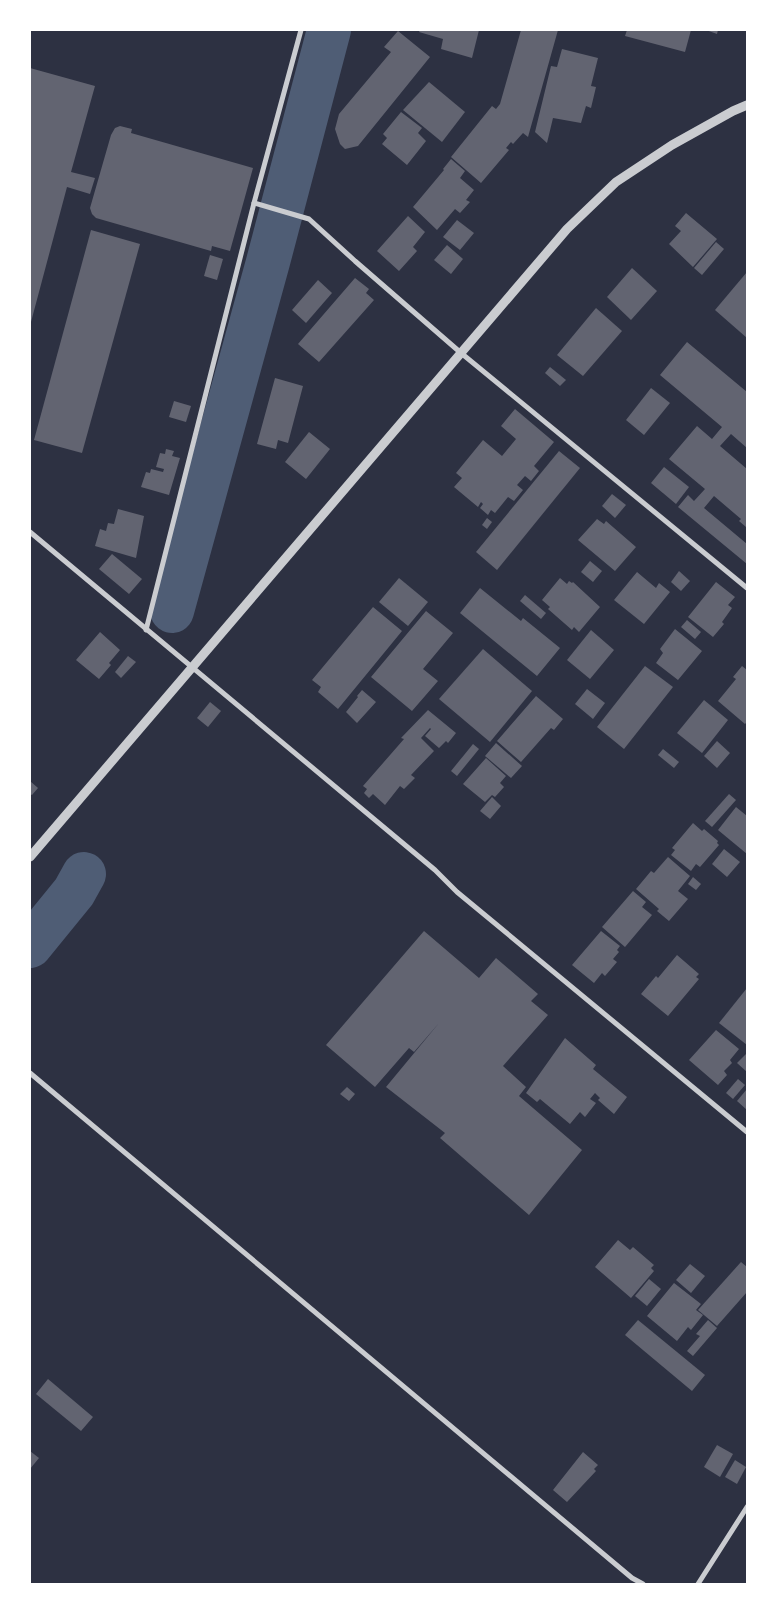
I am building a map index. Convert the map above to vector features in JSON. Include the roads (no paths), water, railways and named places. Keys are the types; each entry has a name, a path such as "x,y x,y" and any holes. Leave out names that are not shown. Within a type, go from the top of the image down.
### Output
{"street":[{"path":"146,630 255,203 302,30"},
{"path":"30,857 567,229 616,182 672,146 747,105"},
{"path":"255,203 309,219 461,352 747,588"},
{"path":"30,532 435,870 457,892 747,1132"},
{"path":"30,1073 632,1578 643,1584"},
{"path":"698,1584 747,1507"}],"waterway":[{"path":"172,611 268,262 329,30"},
{"path":"30,946 74,892 84,874"}]}
